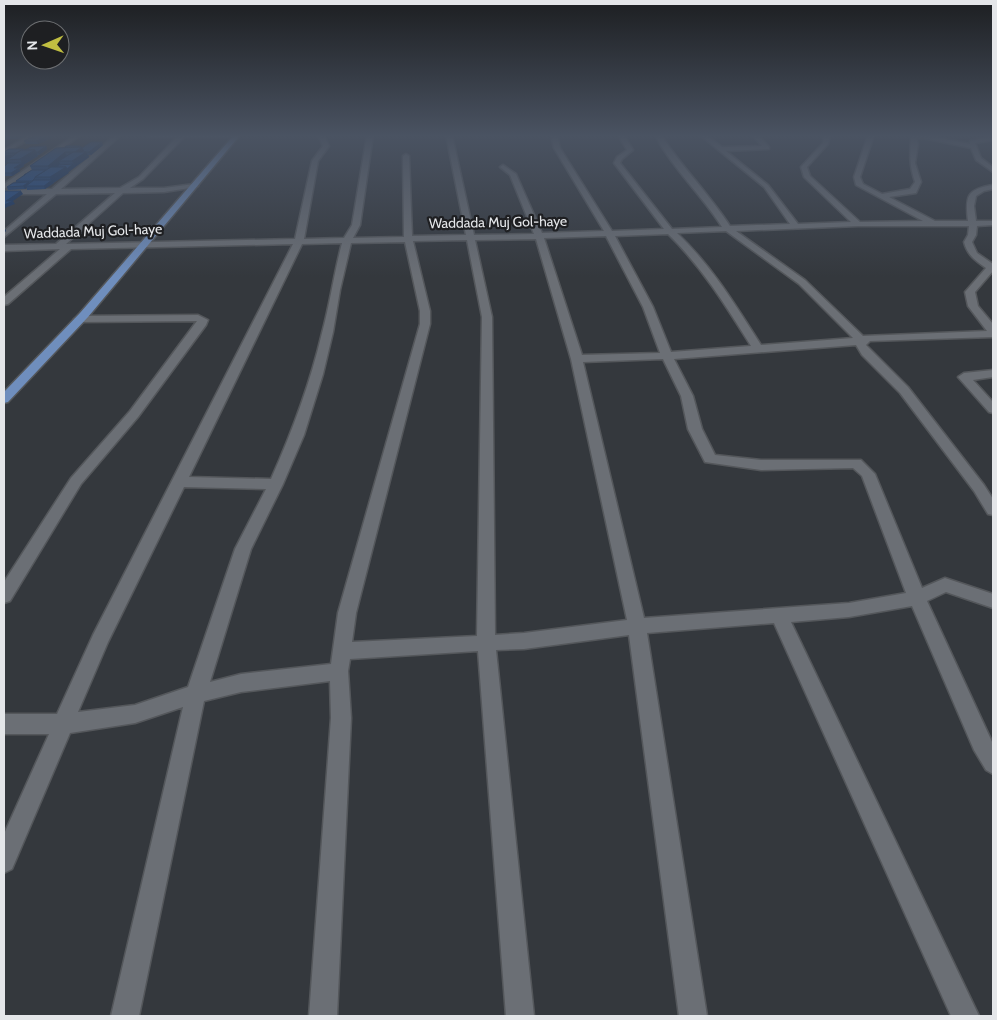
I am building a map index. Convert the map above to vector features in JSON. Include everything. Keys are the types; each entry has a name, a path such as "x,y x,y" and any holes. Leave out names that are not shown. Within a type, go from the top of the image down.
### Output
{"main road":[{"path":"4,399 79,319 197,183"}],"street":[{"path":"4,236 63,183"},
{"path":"4,302 121,191 134,183"},
{"path":"4,861 99,640 180,482 299,241 305,220 311,183"},
{"path":"125,1016 196,694 243,549 276,484 297,435 317,374 328,332 335,290 347,240 356,225 363,183"},
{"path":"323,1016 341,718 340,661 346,613 425,324 425,311 408,238 407,183"},
{"path":"458,183 487,317 486,643 520,1016"},
{"path":"517,183 539,236 577,359 637,626 693,1016"},
{"path":"579,183 610,233 648,307 667,356 687,396 695,429 710,459 761,465 856,463 868,474 917,598 981,743 993,764"},
{"path":"633,183 670,231 692,252 722,292 758,349"},
{"path":"693,183 712,205 728,229 802,282 862,341"},
{"path":"762,183 795,226"},
{"path":"813,183 858,224"},
{"path":"859,183 860,185 935,224"},
{"path":"881,196 913,191 918,183"},
{"path":"4,192 121,191 194,186"},
{"path":"992,188 978,190 972,196 969,204 974,223 972,236 968,242 970,250 976,257 993,267 970,292 973,306 993,333"},
{"name":"Waddada Muj Gol-haye","path":"4,248 144,243 539,236 858,224 974,223 991,225"},
{"path":"4,596 76,480 134,414 202,325 203,320 198,318 79,319"},
{"path":"577,359 667,356 862,341 868,338 993,333"},
{"path":"862,341 861,348 904,390 979,488 993,510"},
{"path":"993,374 964,377 993,409"},
{"path":"180,482 276,484"},
{"path":"4,724 64,724 135,714 196,694 241,682 340,661 486,643 524,641 637,626 849,610 917,598 945,585 993,601"},
{"path":"780,616 965,1016"}],"building":[{"path":"13,183 28,183 23,186 7,187"},
{"path":"31,183 49,183 44,186 26,186"},
{"path":"5,191 21,191 6,201 13,201 4,205"}]}
